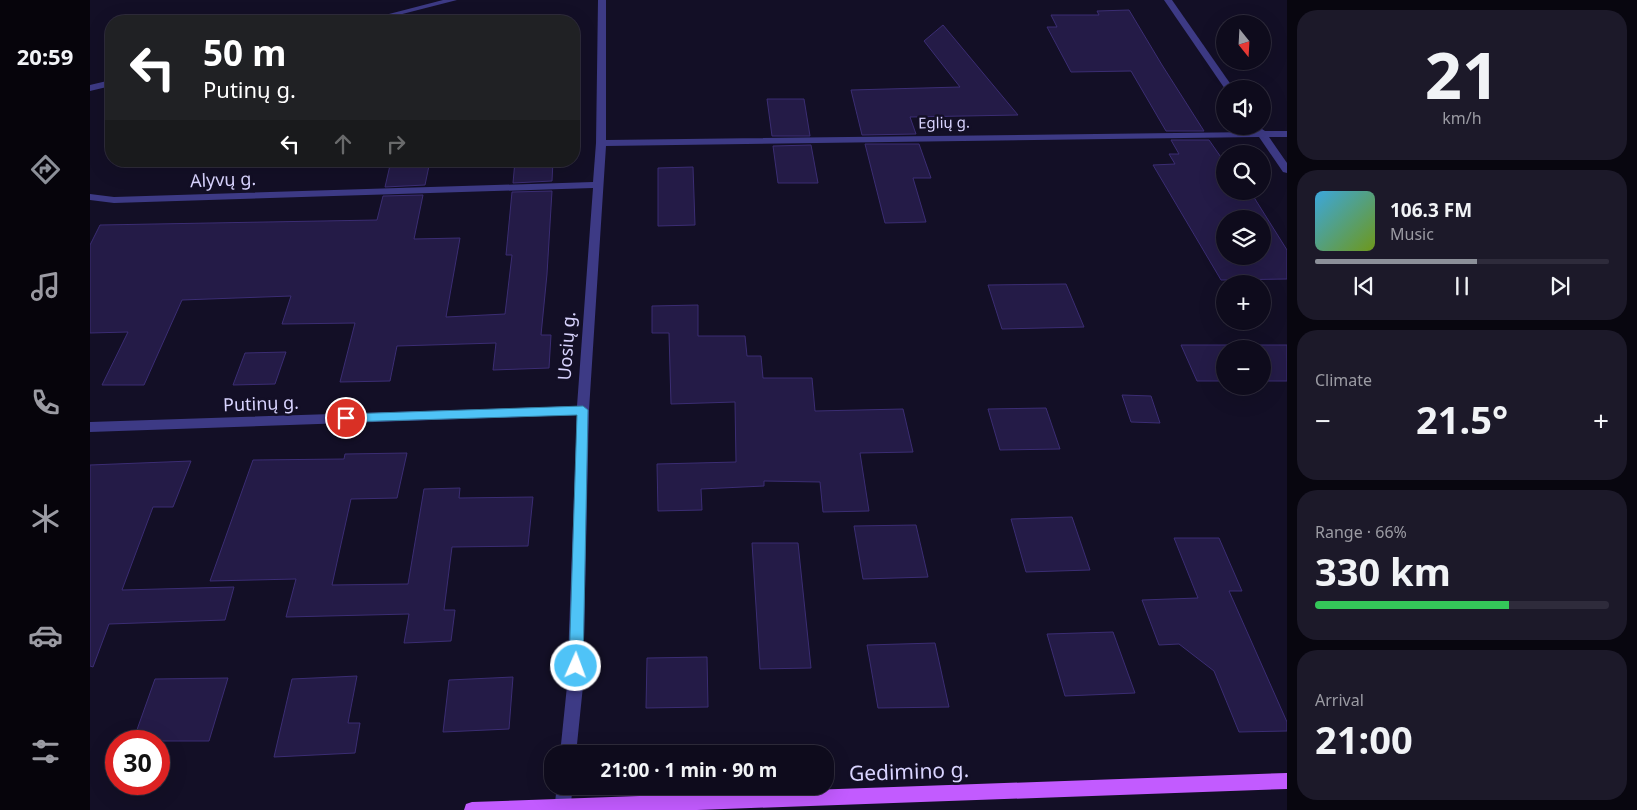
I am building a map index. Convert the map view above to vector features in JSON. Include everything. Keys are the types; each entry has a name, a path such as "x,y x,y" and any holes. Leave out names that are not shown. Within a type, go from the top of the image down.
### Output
{"main road":[{"name":"Gedimino g.","path":"472,810 1287,781"}],"street":[{"path":"391,15 453,0"},
{"name":"Uosių g.","path":"569,745 575,686 583,410 601,143 602,0"},
{"path":"1168,0 1224,80"},
{"path":"90,88 105,84"},
{"name":"Eglių g.","path":"601,143 1216,131"},
{"name":"Eglių g.","path":"1271,132 1287,134"},
{"path":"1262,135 1287,170"},
{"name":"Alyvų g.","path":"90,197 114,200 597,185"},
{"name":"Putinų g.","path":"90,427 583,410"},
{"path":"563,808 564,795"}],"building":[{"path":"1129,10 1204,131 1166,131 1131,71 1071,72 1047,27 1057,27 1051,15 1099,15 1097,11"},
{"path":"943,25 1018,115 910,117 916,134 862,135 851,90 960,87 924,41"},
{"path":"767,99 804,99 810,136 772,136"},
{"path":"1171,140 1209,140 1216,150 1216,200 1256,200 1262,210 1216,210 1216,265 1271,265 1271,224 1287,250 1287,279 1271,279 1271,275 1218,275 1153,165 1175,164 1169,154 1179,154"},
{"path":"865,144 919,144 931,178 913,178 926,222 885,223"},
{"path":"811,145 818,183 778,183 773,146"},
{"path":"390,167 429,167 425,185 385,187"},
{"path":"514,167 553,167 552,181 513,183"},
{"path":"693,167 695,225 658,226 658,168"},
{"path":"552,191 541,335 551,335 549,368 493,370 496,343 397,346 390,381 340,382 355,323 282,324 291,296 182,300 144,385 102,385 128,332 90,333 90,245 100,225 377,220 383,196 423,195 414,239 460,238 446,317 505,314 512,255 506,255 512,192"},
{"path":"1066,284 1084,327 1002,329 988,285"},
{"path":"698,305 698,336 745,336 747,356 761,356 763,378 812,378 815,411 903,409 913,452 860,453 869,511 823,512 820,482 764,481 764,486 701,489 702,510 658,511 657,464 736,462 735,402 671,404 669,333 652,333 652,306"},
{"path":"1181,345 1216,345 1216,381 1197,381"},
{"path":"1271,345 1287,345 1287,381 1271,381"},
{"path":"286,352 275,384 233,385 245,353"},
{"path":"1122,395 1151,396 1160,423 1131,422"},
{"path":"1046,408 1060,449 1000,450 988,409"},
{"path":"407,453 397,498 351,499 332,585 408,584 424,489 460,488 459,498 533,497 528,546 452,547 444,610 455,610 451,641 404,643 409,614 286,617 296,579 210,581 253,460 344,459 345,454"},
{"path":"191,461 173,507 153,507 122,590 234,587 225,620 109,624 93,667 90,666 90,465"},
{"path":"1072,517 1090,570 1026,572 1011,519"},
{"path":"916,525 928,577 863,579 854,526"},
{"path":"1174,538 1219,538 1242,591 1229,591 1287,722 1287,731 1239,732 1214,671 1179,644 1159,645 1142,600 1198,598"},
{"path":"752,543 798,543 811,668 760,669"},
{"path":"1113,632 1135,693 1065,696 1047,634"},
{"path":"935,643 949,707 878,708 867,645"},
{"path":"707,657 708,707 646,708 647,658"},
{"path":"357,676 348,723 360,723 355,753 274,757 292,679"},
{"path":"513,677 509,729 443,732 449,680"},
{"path":"228,678 209,741 170,741 170,730 137,730 155,679"}],"route":[{"path":"346,418 583,410 576,666"}]}
